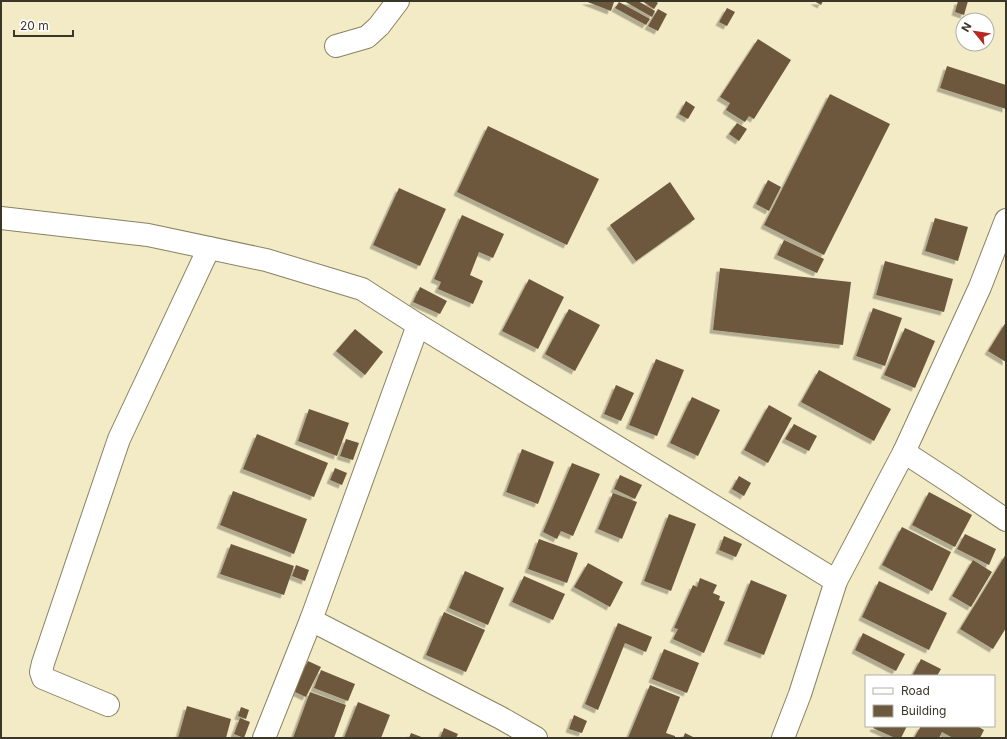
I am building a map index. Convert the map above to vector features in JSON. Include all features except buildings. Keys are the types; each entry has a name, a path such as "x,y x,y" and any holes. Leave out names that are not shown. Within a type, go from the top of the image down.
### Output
{"street":[{"path":"336,46 367,37 379,26 398,1"},
{"path":"1,218 148,235 266,260 362,289 418,325 836,581"},
{"path":"782,738 800,694 836,581 904,452 980,287 1006,220"},
{"path":"108,705 43,678 41,672 119,439 209,248"},
{"path":"264,738 311,620 418,325"},
{"path":"904,452 1006,520"},
{"path":"311,620 501,718 536,738"}]}
